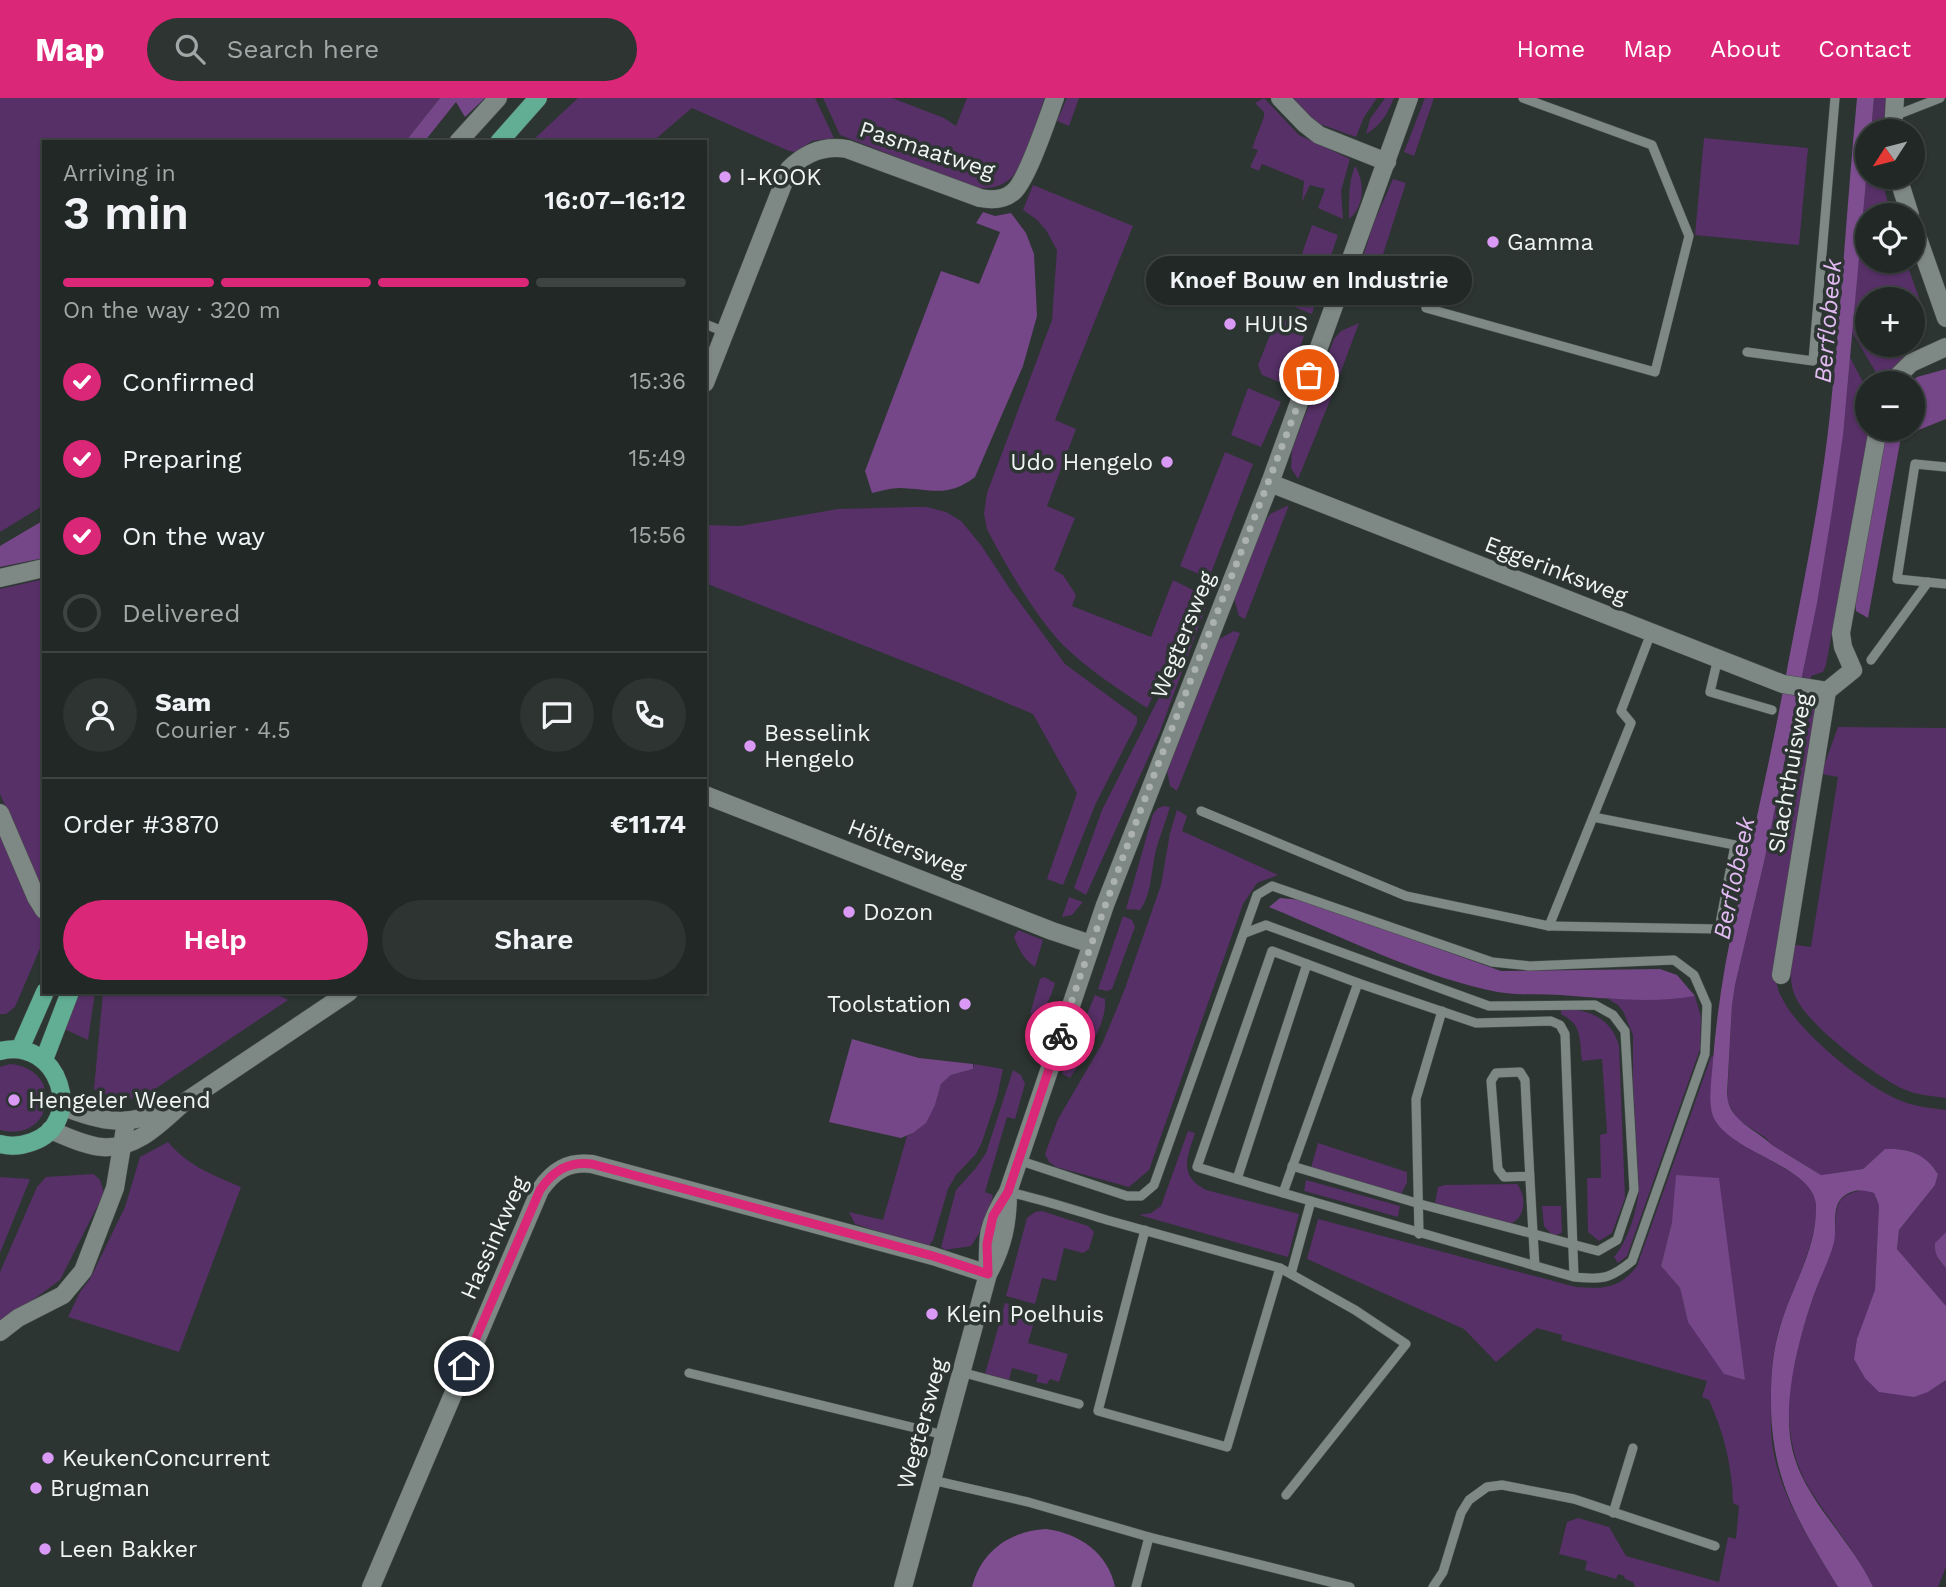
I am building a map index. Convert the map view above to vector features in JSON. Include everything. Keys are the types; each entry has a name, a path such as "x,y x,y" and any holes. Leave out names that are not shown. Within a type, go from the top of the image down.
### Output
{"main road":[{"path":"501,140 538,98"},
{"path":"20,1049 43,994"},
{"path":"44,1060 69,994"},
{"path":"0,1051 20,1049 44,1060 59,1080 61,1106 50,1130 37,1140 2,1149"}],"street":[{"path":"460,140 498,98"},
{"name":"Pasmaatweg","path":"707,378 789,169 799,159 827,148 847,149 980,198 1001,198 1012,193 1022,181 1055,98"},
{"path":"1280,98 1305,124 1320,135 1387,162"},
{"name":"Wegtersweg","path":"903,1587 988,1274 1000,1252 1008,1219 1008,1192 1091,944 1270,484 1409,98"},
{"path":"1925,258 1946,318"},
{"path":"1903,371 1911,363 1946,347"},
{"name":"Slachthuisweg","path":"1781,975 1827,691 1853,670 1843,648 1842,621 1876,441"},
{"name":"Eggerinksweg","path":"1270,484 1783,684 1827,691"},
{"path":"0,578 42,568"},
{"name":"Höltersweg","path":"707,796 1091,944"},
{"path":"0,813 42,907"},
{"path":"50,1130 101,1147 121,1146 146,1134 182,1104 346,994"},
{"path":"61,1106 109,1122 126,1122 152,1117 182,1104"},
{"path":"0,1332 18,1318 63,1295 83,1271 115,1188 126,1122"},
{"name":"Hassinkweg","path":"371,1587 540,1190 555,1171 578,1162 592,1164 919,1252 988,1274"}],"lane":[{"path":"1426,308 1655,372 1689,236 1652,145 1523,98"},
{"path":"1747,352 1813,361 1835,98"},
{"path":"1894,115 1940,98"},
{"path":"707,325 725,332"},
{"path":"1946,467 1916,464 1897,579 1946,584"},
{"path":"1871,660 1928,582"},
{"path":"1549,926 1631,723 1621,711 1651,633"},
{"path":"1718,658 1710,692 1772,710"},
{"path":"1201,811 1406,895 1549,926 1719,929 1735,845 1593,817"},
{"path":"1018,1160 1127,1196 1141,1196 1154,1185 1257,895 1272,886 1492,962 1530,966 1674,960 1694,975 1707,1005 1705,1054 1632,1261 1616,1274 1599,1280 1574,1277 1419,1234 1197,1167 1272,951 1476,1023 1550,1021 1560,1025 1565,1034 1574,1277"},
{"path":"1245,933 1266,925 1489,1006 1595,1005 1613,1015 1625,1031 1634,1190 1617,1240 1598,1251 1574,1247 1292,1166"},
{"path":"1237,1179 1307,964"},
{"path":"1283,1193 1358,983"},
{"path":"1419,1234 1416,1099 1442,1011"},
{"path":"1530,1176 1504,1177 1498,1170 1491,1081 1496,1073 1520,1072 1525,1080 1535,1266"},
{"path":"1008,1192 1280,1268 1355,1310 1406,1344 1286,1494"},
{"path":"1291,1274 1311,1201"},
{"path":"1145,1230 1098,1411 1227,1447 1280,1268"},
{"name":"Wegtersweg","path":"961,1372 1079,1404"},
{"path":"689,1373 944,1435"},
{"path":"1613,1513 1633,1448"},
{"path":"932,1480 1028,1502 1348,1587"},
{"path":"1433,1587 1443,1572 1461,1513 1469,1500 1487,1487 1502,1485 1574,1499 1715,1546"},
{"path":"1136,1587 1149,1536"}],"shaded area":[{"path":"0,98 440,98 407,140 42,140 42,506 0,532"},
{"path":"440,98 485,98 465,117 456,102 426,140 407,140"},
{"path":"578,98 815,98 834,138 812,141 796,152 789,151 692,108 654,140 533,140"},
{"path":"823,98 892,98 944,118 956,126 967,98 1045,98 1026,151 1012,177 995,187 976,188 840,135"},
{"path":"1067,98 1079,98 1069,126 1057,121"},
{"path":"1264,98 1299,135 1350,159 1341,191 1343,219 1318,208 1325,189 1310,185 1302,202 1304,181 1262,164 1259,171 1250,167 1258,150 1252,148 1264,117 1264,112 1255,103"},
{"path":"1293,98 1377,98 1364,117 1356,137 1317,123"},
{"path":"1385,98 1394,98 1389,110 1376,127 1366,134 1370,119"},
{"path":"1425,98 1434,98 1414,156 1404,152"},
{"path":"1857,98 1874,98 1872,119 1855,119"},
{"path":"1874,98 1886,98 1884,119 1872,119"},
{"path":"1855,122 1855,189 1865,189 1864,203 1855,203 1855,273 1858,273 1843,435 1817,603 1764,862 1735,985 1727,1094 1737,1118 1772,1145 1821,1175 1863,1169 1885,1149 1915,1153 1927,1161 1938,1174 1935,1185 1899,1230 1897,1249 1946,1306 1946,1380 1928,1392 1914,1397 1879,1392 1865,1378 1854,1359 1857,1339 1875,1290 1879,1205 1874,1193 1865,1191 1847,1194 1838,1204 1835,1237 1809,1311 1793,1375 1789,1419 1795,1459 1810,1492 1855,1555 1873,1587 1838,1587 1799,1519 1781,1475 1775,1451 1771,1379 1776,1344 1808,1252 1816,1206 1811,1191 1800,1179 1746,1147 1717,1123 1710,1096 1725,967 1806,571 1822,477 1834,375"},
{"path":"1704,138 1808,148 1799,245 1695,235"},
{"path":"1355,166 1361,179 1362,194 1358,207 1349,219 1350,186"},
{"path":"1393,179 1406,183 1375,279 1362,260 1373,225"},
{"path":"1033,185 1133,226 1055,420 1076,429 1047,506 1075,518 1054,570 1063,575 1076,595 1072,606 1151,637 1173,580 1197,592 1201,599 1147,708 1094,671 1054,635 1022,590 987,529 984,514 987,493 1052,320 1057,250 1046,230 1023,210"},
{"path":"1865,189 1885,189 1888,203 1864,203"},
{"path":"983,212 995,216 1011,213 1026,233 1034,254 1037,316 1023,366 975,477 948,490 897,488 872,493 865,471 941,271 979,284 1000,232 976,223"},
{"path":"1312,225 1338,235 1328,264 1302,254"},
{"path":"1857,273 1910,273 1915,287 1856,287"},
{"path":"1287,296 1314,307 1312,314 1284,303"},
{"path":"1855,300 1855,337 1852,332"},
{"path":"1282,319 1307,327 1287,385 1262,375 1258,365 1274,325"},
{"path":"1359,323 1298,479 1291,468 1292,450 1334,339 1341,331"},
{"path":"1850,357 1857,371 1855,371 1855,441 1867,441 1826,665 1823,672 1811,676 1811,679 1802,677 1842,438"},
{"path":"1867,357 1903,357 1890,371 1875,371"},
{"path":"1946,369 1946,419 1925,427 1925,375"},
{"path":"1248,388 1281,402 1261,447 1231,435"},
{"path":"1883,441 1900,441 1868,618 1856,611 1855,602"},
{"path":"1225,452 1253,464 1211,573 1206,577 1180,566"},
{"path":"1289,505 1245,619 1239,616 1234,599 1264,523 1270,514"},
{"path":"927,507 946,512 961,521 1065,664 1137,717 1137,723 1096,803 1063,885 1047,879 1077,793 1033,714 707,584 707,525 740,526 838,509"},
{"path":"42,521 42,558 0,567 0,546"},
{"path":"42,579 42,890 0,794 0,589"},
{"path":"1208,601 1159,734 1086,895 1074,888 1102,810"},
{"path":"1234,631 1240,633 1177,791 1170,786 1167,771 1219,639"},
{"path":"1798,698 1810,702 1817,712 1776,972 1778,989 1802,1026 1854,1073 1904,1102 1946,1110 1946,1232 1935,1243 1939,1261 1946,1268 1946,1306 1897,1249 1899,1230 1935,1185 1938,1174 1927,1161 1908,1151 1885,1149 1863,1169 1821,1175 1772,1145 1737,1119 1727,1100 1735,985"},
{"path":"1838,727 1946,728 1946,1098 1908,1091 1876,1073 1828,1036 1803,1009 1793,991 1791,972 1795,945 1811,947 1838,777 1821,774"},
{"path":"1164,806 1170,807 1156,850 1147,897 1140,910 1126,909 1153,814"},
{"path":"1177,810 1187,816 1182,831 1278,875 1257,883 1243,904 1149,1170 1129,1187 1056,1167 1049,1162 1045,1154 1058,1119 1103,1042 1124,991 1161,885"},
{"path":"0,815 42,900 42,944 15,1007 6,1014 0,1014"},
{"path":"1069,897 1083,902 1072,915 1062,917"},
{"path":"1280,898 1302,900 1501,971 1660,969 1677,975 1695,996 1634,1000 1488,990 1405,964 1269,907"},
{"path":"1123,916 1132,920 1135,927 1112,989 1098,989"},
{"path":"1018,930 1043,940 1035,967 1024,957 1018,946 1014,937"},
{"path":"1044,977 1055,983 1051,994 1044,1007 1030,1014 1040,979"},
{"path":"77,994 95,994 88,1040 62,1028"},
{"path":"103,994 276,994 288,1000 149,1093 121,1099 94,1089"},
{"path":"1095,995 1105,999 1102,1020 1094,1040 1070,1078 1062,1074"},
{"path":"1695,996 1701,1017 1700,1049 1627,1256 1618,1263 1614,1257 1624,1243 1631,1225 1639,1190 1633,1035 1623,1011 1608,999"},
{"path":"1561,1009 1589,1013 1597,1017 1610,1028 1619,1046 1625,1198 1612,1233 1599,1241 1588,1232 1587,1178 1601,1178 1600,1135 1607,1133 1602,1059 1582,1061 1577,1028 1561,1014"},
{"path":"852,1039 919,1058 973,1064 973,1069 951,1075 941,1084 926,1123 901,1138 829,1122"},
{"path":"1714,1056 1711,1108 1746,1144 1796,1175 1810,1188 1814,1196 1815,1224 1811,1241 1774,1350 1771,1436 1783,1486 1808,1538 1838,1587 1635,1587 1633,1582 1624,1576 1618,1574 1616,1579 1585,1570 1587,1561 1559,1554 1567,1522 1578,1518 1609,1527 1626,1556 1719,1582 1728,1537 1736,1539 1739,1506 1733,1503 1729,1463 1719,1425 1709,1400 1702,1397 1707,1381 1561,1340 1562,1335 1537,1328 1496,1362 1464,1329 1307,1259 1318,1219 1576,1287 1595,1288 1617,1283 1637,1266 1711,1057","holes":["1672,1222 1688,1322 1680,1288 1661,1266"]},
{"path":"10,1064 28,1069 40,1078 45,1091 46,1104 41,1117 32,1126 18,1131 0,1130 0,1067"},
{"path":"974,1064 1003,1069 997,1097 976,1154 956,1175 948,1189 933,1240 928,1247 855,1224 849,1212 883,1220 907,1136 913,1133 935,1105 941,1084 951,1075 973,1069"},
{"path":"1013,1070 1021,1075 1025,1084 1015,1119 1007,1117 985,1192 993,1195 987,1221 971,1246 945,1250 941,1247 956,1190 986,1153"},
{"path":"1188,1131 1195,1133 1188,1158 1188,1172 1197,1184 1206,1190 1299,1214 1288,1257 1139,1215 1151,1213 1161,1206"},
{"path":"168,1142 193,1164 241,1187 179,1352 68,1317 125,1207 140,1157"},
{"path":"1318,1143 1407,1172 1407,1183 1401,1194 1311,1168"},
{"path":"94,1174 100,1180 104,1193 60,1280 0,1324 0,1272 37,1187 46,1177"},
{"path":"1676,1175 1719,1178 1745,1380 1724,1374 1688,1322 1680,1288 1661,1266 1672,1222"},
{"path":"0,1177 30,1179 0,1253"},
{"path":"1306,1180 1400,1206 1398,1217 1304,1191"},
{"path":"1517,1184 1522,1195 1522,1213 1509,1224 1435,1203 1438,1187 1445,1185"},
{"path":"1865,1190 1874,1193 1879,1205 1875,1290 1869,1310 1928,1392 1946,1380 1946,1567 1938,1587 1873,1587 1859,1561 1809,1488 1796,1459 1790,1429 1789,1398 1794,1366 1801,1335 1835,1236 1839,1203 1852,1193"},
{"path":"1542,1206 1561,1206 1562,1233 1553,1236 1544,1226"},
{"path":"1042,1211 1088,1226 1094,1232 1089,1249 1083,1253 1064,1248 1056,1281 1042,1278 1035,1304 1006,1296 1027,1218"},
{"path":"1946,1232 1946,1268 1938,1257 1935,1243"},
{"path":"1005,1303 1037,1311 1028,1343 1068,1354 1059,1382 1050,1379 1047,1384 1036,1382 1038,1375 1012,1368 1009,1380 985,1374"},
{"path":"1046,1529 1070,1535 1090,1547 1106,1564 1115,1587 972,1587 982,1563 999,1545 1021,1534"}],"way so far":[{"path":"1060,1036 1105,905 1270,484 1309,375"}],"place":[{"name":"I-KOOK","path":"725,177"},
{"name":"Gamma","path":"1493,242"},
{"name":"HUUS","path":"1230,324"},
{"name":"Knoef Bouw en Industrie","path":"1309,375"},
{"name":"Udo Hengelo","path":"1167,462"},
{"name":"Besselink Hengelo","path":"750,746"},
{"name":"Dozon","path":"849,912"},
{"name":"Toolstation","path":"965,1004"},
{"name":"Hengeler Weend","path":"14,1100"},
{"name":"Klein Poelhuis","path":"932,1314"},
{"name":"KeukenConcurrent","path":"48,1458"},
{"name":"Brugman","path":"36,1488"},
{"name":"Leen Bakker","path":"45,1549"}],"route":[{"path":"464,1366 540,1190 555,1171 578,1162 906,1248 988,1274 987,1244 993,1216 1008,1192 1060,1036"}],"water label":[{"name":"Berflobeek","path":"1828,321"},
{"name":"Berflobeek","path":"1734,878"}]}
